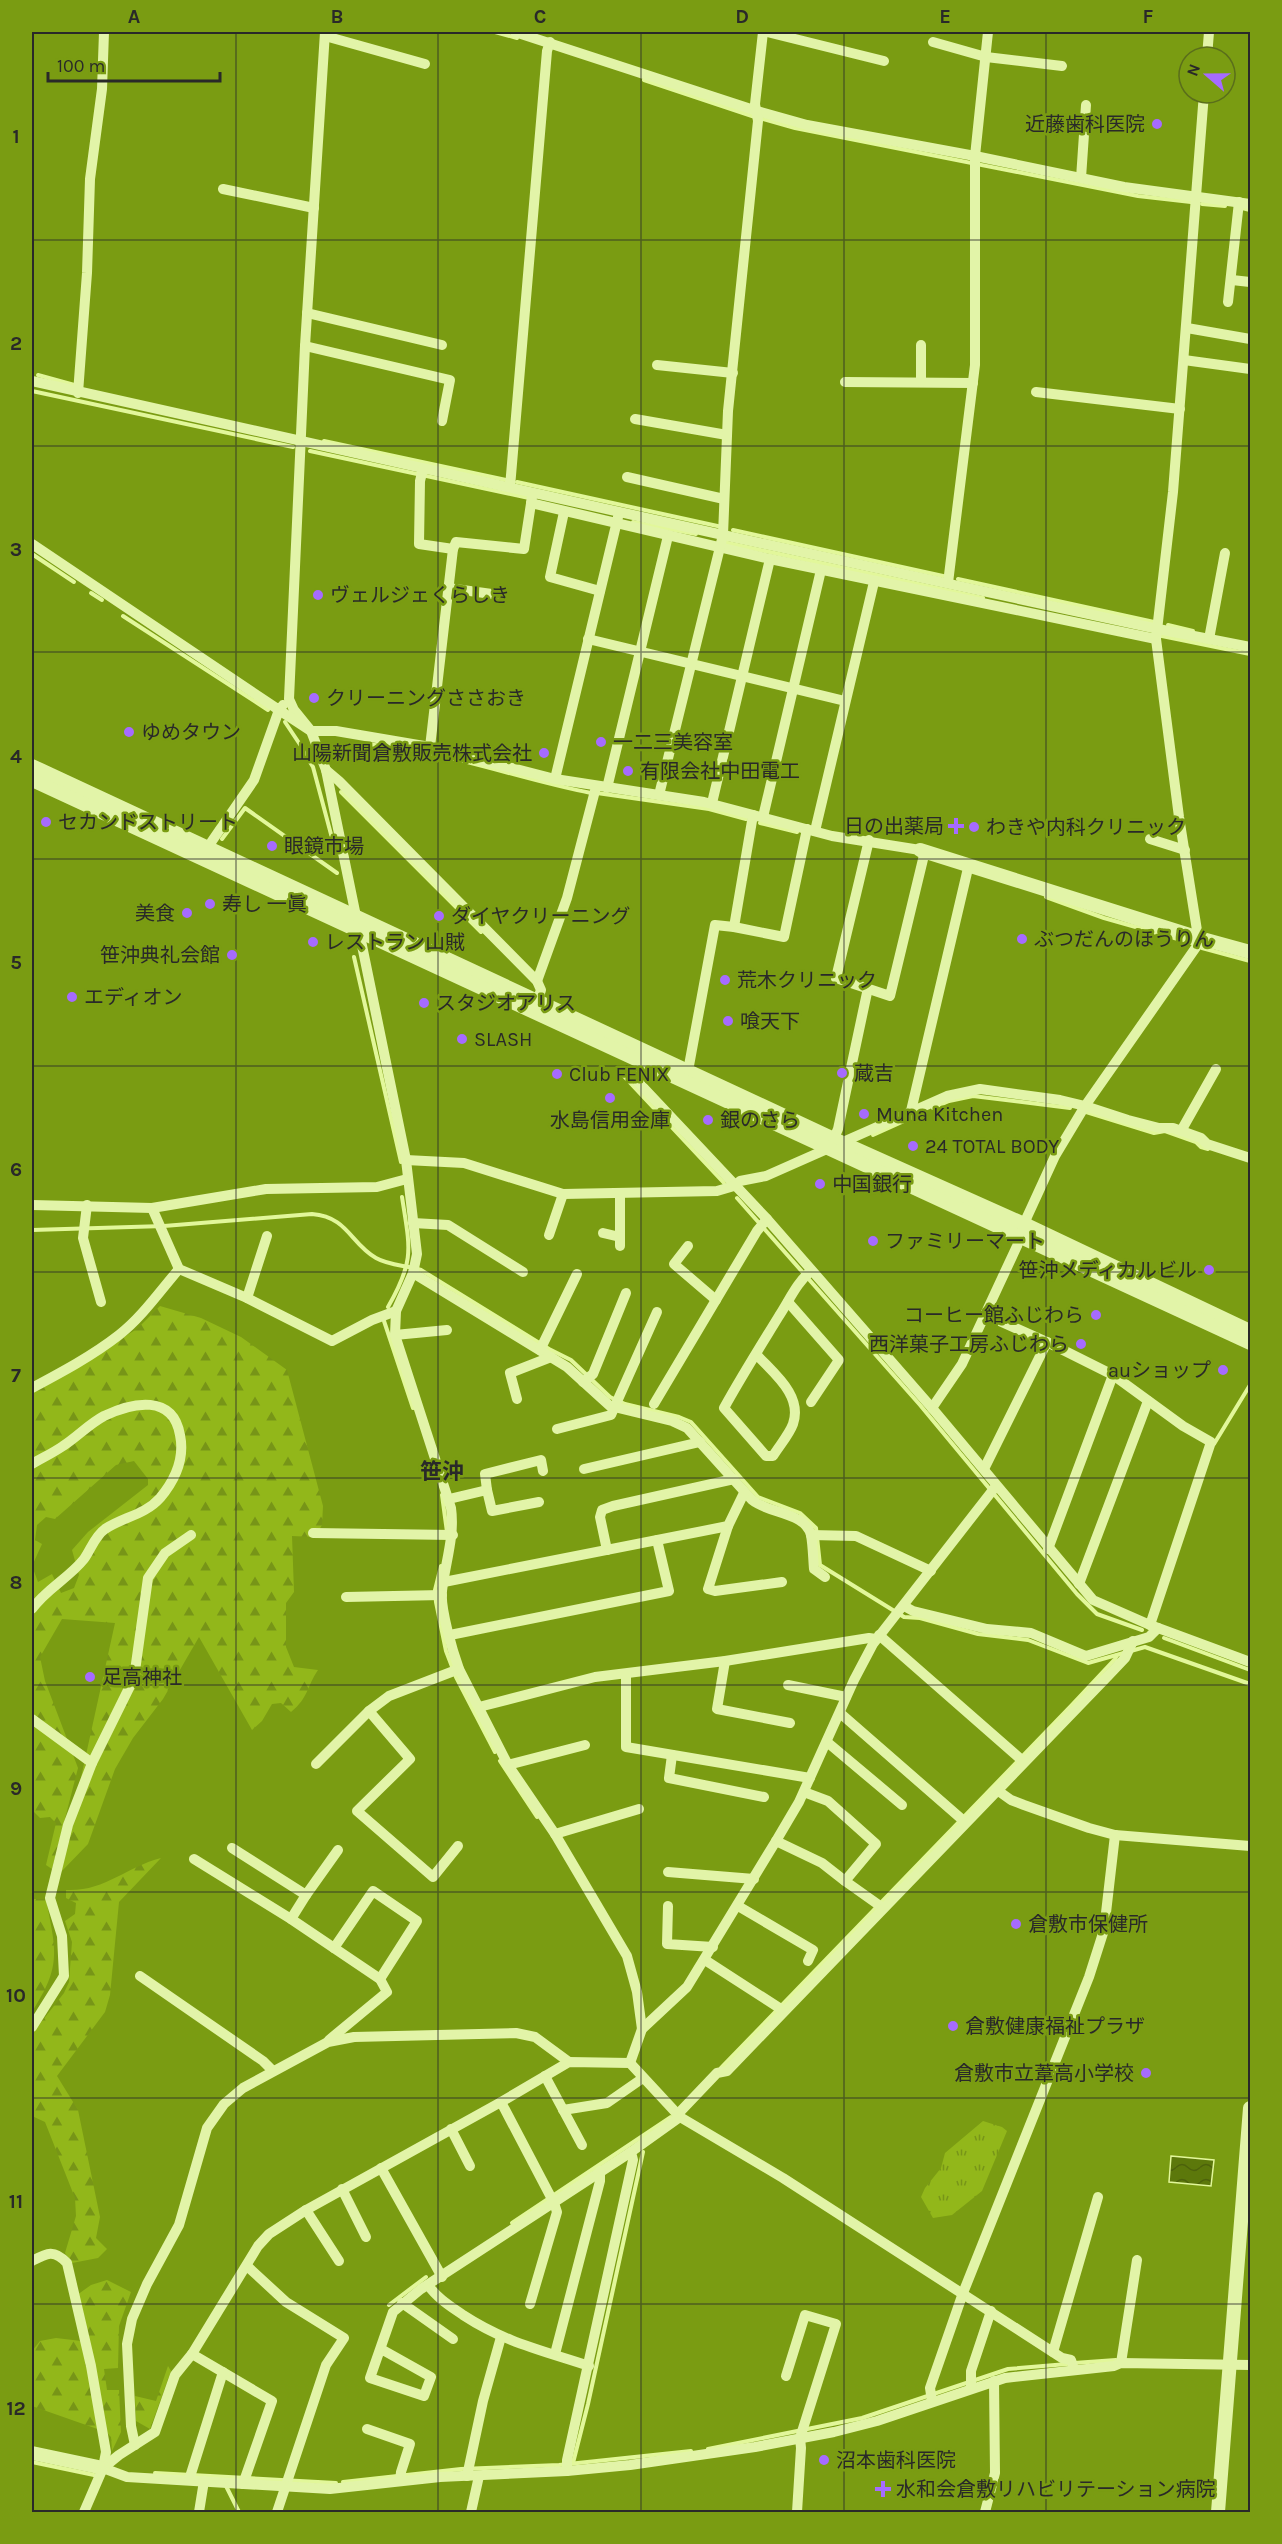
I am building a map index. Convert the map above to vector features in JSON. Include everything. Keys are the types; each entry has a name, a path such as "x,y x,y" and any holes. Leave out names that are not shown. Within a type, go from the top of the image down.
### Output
{"street":[{"path":"79,388 87,273 90,179 102,89 104,32"},
{"path":"515,32 757,116 975,161 1242,206 1228,302"},
{"path":"659,795 721,541 727,435 763,32"},
{"path":"767,32 884,61"},
{"path":"948,584 973,383 977,228 975,161 988,32"},
{"path":"425,64 325,34 305,345 289,699 294,711 310,731 326,770 406,1160 413,1223 414,1269 396,1311 395,1335 449,1499 449,1535 444,1582 437,1595 450,1635 455,1671 479,1707 508,1765 555,1834 627,1956 637,1992 642,2029 630,2063"},
{"path":"510,487 546,41"},
{"path":"933,42 986,57 1062,66"},
{"path":"1081,178 1086,105"},
{"path":"932,1408 962,1364 986,1315 1055,1156 1083,1109 1196,948 1199,938 1157,635 1180,409 1203,105"},
{"path":"223,189 314,208"},
{"path":"1232,280 1251,282"},
{"path":"308,314 442,345"},
{"path":"1187,328 1251,339"},
{"path":"305,345 450,380 442,421"},
{"path":"921,345 921,382"},
{"path":"1184,360 1251,369"},
{"path":"657,365 733,373"},
{"path":"32,381 79,388 422,473 510,487 564,512 618,518 668,536 721,541 770,559 874,582 880,581 1157,635 1209,639 1251,647"},
{"path":"845,382 973,383"},
{"path":"1036,392 1180,409"},
{"path":"635,419 727,435"},
{"path":"422,473 419,544 453,549"},
{"path":"627,477 724,499"},
{"path":"430,747 453,549 456,542 524,549 531,498"},
{"path":"531,498 721,541 948,584 1157,635"},
{"path":"564,512 550,577 600,591"},
{"path":"555,779 618,518"},
{"path":"537,981 567,898 601,788 640,652 668,536"},
{"path":"32,544 310,731 336,731 430,747 555,779 601,788 712,803 832,836 870,840 922,850 1199,938 1251,952"},
{"path":"1209,639 1225,553"},
{"path":"712,803 770,559"},
{"path":"734,927 758,816 794,688 821,570"},
{"path":"688,1071 716,925 784,936 874,582"},
{"path":"448,588 499,595"},
{"path":"588,639 845,701"},
{"path":"206,854 254,780 279,710 289,699"},
{"path":"32,766 206,854"},
{"path":"326,770 537,981 542,990 535,1007"},
{"path":"32,780 206,854 835,1143 1251,1343"},
{"path":"1150,839 1185,850"},
{"path":"870,840 836,978 890,996 922,850"},
{"path":"911,1111 969,864"},
{"path":"835,1143 868,988"},
{"path":"644,1056 688,1071 835,1143"},
{"path":"644,1056 637,1071 638,1082 734,1185 807,1274 932,1408 984,1469 993,1489 1093,1600 1154,1626 1251,1662"},
{"path":"1182,1131 1216,1069"},
{"path":"406,1160 464,1162 563,1194 717,1191 740,1181 766,1176 835,1143 947,1096 980,1089 1182,1131 1200,1138 1207,1144 1251,1158"},
{"path":"32,1205 152,1208 266,1189 377,1187 407,1179"},
{"path":"549,1235 563,1194"},
{"path":"603,1233 620,1241 620,1194"},
{"path":"87,1205 83,1238 101,1302"},
{"path":"152,1208 179,1269 247,1298 332,1341 372,1320 396,1311"},
{"path":"413,1223 448,1225 523,1272"},
{"path":"654,1404 763,1223"},
{"path":"1022,1231 1251,1331"},
{"path":"247,1298 267,1236"},
{"path":"688,1246 674,1264 716,1300"},
{"path":"32,1388 64,1371 120,1334 136,1320 179,1269"},
{"path":"414,1269 542,1347 551,1357 587,1378 610,1406 618,1403 687,1428 759,1506 804,1523 815,1535 814,1569 825,1577"},
{"path":"542,1347 576,1274"},
{"path":"756,1354 792,1394 795,1409 793,1424 773,1456 766,1456 724,1408 756,1354 788,1302 807,1274"},
{"path":"587,1378 626,1293"},
{"path":"788,1302 839,1360 811,1402"},
{"path":"556,1429 611,1415 657,1312"},
{"path":"381,2349 431,2377 424,2396 370,2378 393,2312 402,2303 551,2198 600,2171 679,2116 717,2073 727,2071 781,2009 962,1820 997,1790 1022,1759 1130,1647 1149,1636 1211,1442 1183,1426 1113,1375 986,1315"},
{"path":"395,1335 447,1330"},
{"path":"984,1469 1047,1342"},
{"path":"517,1399 510,1373 551,1357"},
{"path":"1048,1549 1113,1375"},
{"path":"1079,1584 1148,1401"},
{"path":"32,1464 62,1447 104,1416 146,1403 159,1406 172,1414 178,1424 182,1441 177,1473 159,1499 143,1512 98,1535 83,1560 46,1592 32,1609"},
{"path":"584,1469 700,1442"},
{"path":"539,1502 492,1511 485,1474 541,1460 543,1471"},
{"path":"607,1550 600,1517 602,1510 734,1479"},
{"path":"642,2029 687,1987 738,1906 804,1792 846,1697 878,1637 993,1489"},
{"path":"449,1499 487,1490"},
{"path":"744,1492 728,1526 708,1589 715,1591 782,1582"},
{"path":"444,1582 728,1526"},
{"path":"313,1533 449,1535"},
{"path":"32,2027 64,1976 62,1936 50,1898 68,1825 92,1762 134,1678 148,1578 165,1553 190,1535"},
{"path":"815,1535 856,1536 931,1571"},
{"path":"450,1635 669,1591 657,1540"},
{"path":"346,1597 437,1595"},
{"path":"900,1611 913,1611 976,1627 1031,1633 1086,1656 1130,1647"},
{"path":"479,1707 595,1677 725,1661 878,1637 1022,1759"},
{"path":"725,1661 717,1709 790,1723"},
{"path":"316,1764 369,1711 389,1696 455,1671"},
{"path":"626,1674 626,1747 810,1778"},
{"path":"788,1685 846,1697"},
{"path":"369,1711 410,1759 357,1811 433,1877 458,1846"},
{"path":"840,1713 962,1820"},
{"path":"32,1719 92,1762"},
{"path":"827,1742 902,1806"},
{"path":"508,1765 585,1744"},
{"path":"672,1755 669,1778 764,1797"},
{"path":"997,1790 1011,1800 1024,1805 1089,1828 1115,1834 1251,1846"},
{"path":"804,1792 828,1801 876,1844 846,1881"},
{"path":"555,1834 639,1809"},
{"path":"931,2396 963,2293 1089,1977 1104,1930 1115,1834"},
{"path":"776,1841 822,1863 880,1906"},
{"path":"232,1848 306,1896"},
{"path":"291,1919 338,1850"},
{"path":"135,2445 131,2426 127,2344 132,2319 147,2284 179,2225 207,2128 224,2104 243,2088 328,2042 387,1992 380,1979 291,1919 194,1859"},
{"path":"668,1872 754,1879"},
{"path":"334,1948 373,1891 400,1909 417,1921 380,1979"},
{"path":"668,1906 668,1944 713,1947"},
{"path":"738,1906 813,1950 808,1962"},
{"path":"705,1960 781,2009"},
{"path":"140,1976 263,2061 273,2071"},
{"path":"328,2042 354,2037 516,2033 535,2037 569,2062"},
{"path":"103,2468 155,2432 175,2375 192,2354 258,2246 269,2234 342,2189 569,2062 630,2063 679,2116 783,2178 991,2310 1074,2366"},
{"path":"545,2076 582,2145"},
{"path":"563,2110 608,2103 643,2078"},
{"path":"501,2102 557,2212 530,2304"},
{"path":"1218,2512 1248,2184 1251,2108"},
{"path":"451,2129 470,2166"},
{"path":"567,2466 633,2160 631,2151"},
{"path":"381,2168 442,2277"},
{"path":"555,2354 600,2181 600,2171"},
{"path":"342,2189 366,2237"},
{"path":"1053,2352 1098,2197"},
{"path":"306,2210 339,2261"},
{"path":"32,2261 49,2252 58,2254 67,2263 91,2366 106,2452 103,2468 84,2512"},
{"path":"1121,2363 1137,2260"},
{"path":"247,2266 286,2302 344,2338 326,2366 285,2482 277,2512"},
{"path":"428,2285 436,2296 501,2337 589,2366"},
{"path":"402,2303 453,2339"},
{"path":"971,2383 971,2371 991,2310"},
{"path":"786,2376 805,2315 836,2324 801,2434 797,2512"},
{"path":"471,2512 471,2472 501,2337"},
{"path":"192,2354 272,2401 244,2479"},
{"path":"32,2453 103,2468 127,2477 189,2476 204,2481 244,2479 330,2489 400,2477 704,2455 801,2434 877,2421 931,2396 971,2383 1074,2366 1114,2366 1121,2363 1251,2365"},
{"path":"189,2476 223,2372"},
{"path":"985,2512 995,2474 994,2381"},
{"path":"367,2428 410,2444 400,2477"},
{"path":"199,2512 204,2481"}],"green space":[{"path":"160,1306 201,1318 241,1337 287,1370 323,1506 322,1525 315,1537 292,1536 294,1592 286,1603 286,1647 294,1667 318,1670 297,1707 291,1712 281,1703 272,1704 262,1721 252,1730 199,1637 163,1699 133,1738 115,1769 88,1844 60,1873 115,1623 62,1619 40,1657 45,1681 78,1768 52,1869 46,1865 56,1823 50,1817 40,1818 32,1810 32,1566 32,1392 137,1329","holes":["134,1461 148,1479 148,1485 88,1532 72,1550 79,1575 74,1588 61,1593 52,1574 38,1582 32,1566 42,1544 35,1540 37,1525 46,1517 55,1519 116,1465"]},
{"path":"161,1858 119,1902 110,1995 105,2012 57,2076 78,2110 100,2217 96,2238 107,2249 98,2258 72,2263 65,2253 76,2216 75,2198 45,2122 32,2116 32,2034 64,1993 69,1982 72,1942 65,1921 75,1914 76,1903 66,1898 66,1890 80,1890 104,1883"},
{"path":"32,1899 46,1899 54,1958 48,1982 32,2012"},
{"path":"983,2121 1007,2131 982,2191 952,2215 933,2218 921,2197 925,2188 941,2168 945,2153"},
{"path":"107,2280 131,2292 119,2326 118,2368 104,2369 107,2390 119,2390 121,2432 112,2451 111,2437 106,2432 32,2406 32,2351 40,2341 56,2338 81,2341 77,2295 91,2285"},
{"path":"168,2366 171,2371 150,2429 136,2421 135,2396 156,2401"}],"water":[{"path":"1171,2156 1214,2160 1211,2186 1169,2182"}],"waterway":[{"path":"495,32 517,38"},
{"path":"644,80 795,128 1138,196 1191,202"},
{"path":"1202,204 1225,206"},
{"path":"1242,208 1250,210"},
{"path":"38,375 78,386"},
{"path":"32,391 293,447"},
{"path":"324,441 506,480"},
{"path":"310,451 529,498"},
{"path":"517,482 722,527"},
{"path":"633,522 696,534"},
{"path":"733,530 943,576"},
{"path":"723,542 983,598"},
{"path":"32,554 74,582"},
{"path":"958,579 1154,622"},
{"path":"91,593 102,600"},
{"path":"123,616 268,710"},
{"path":"1168,625 1193,631"},
{"path":"1157,635 1250,654"},
{"path":"285,722 303,749"},
{"path":"367,744 444,756 591,793"},
{"path":"302,749 313,767 336,853"},
{"path":"341,792 481,932"},
{"path":"597,793 709,809 746,819"},
{"path":"222,839 245,808 337,873"},
{"path":"760,823 797,832"},
{"path":"1046,897 1104,918 1192,943"},
{"path":"1202,948 1250,961"},
{"path":"354,957 401,1162"},
{"path":"619,1071 724,1183"},
{"path":"933,1108 949,1101 973,1096 1070,1108"},
{"path":"1083,1111 1154,1133 1165,1131 1196,1142 1208,1149"},
{"path":"873,1135 913,1117"},
{"path":"388,1307 403,1277 408,1254 402,1197"},
{"path":"737,1198 920,1405 1077,1594 1097,1614 1142,1630"},
{"path":"32,1230 164,1226 312,1214 324,1216 341,1225 367,1252 376,1258 387,1263 421,1270 549,1349 571,1360 610,1397 625,1404 691,1422 758,1497 800,1513 816,1528 820,1565 904,1617 920,1618 978,1634 1028,1640 1088,1663 1145,1647 1250,1684"},
{"path":"384,1321 413,1408"},
{"path":"1214,1444 1250,1385"},
{"path":"442,1495 447,1532"},
{"path":"441,1566 435,1590 446,1651 456,1677 495,1752"},
{"path":"1164,1638 1250,1670"},
{"path":"721,2068 1072,1705 1117,1655"},
{"path":"500,1761 537,1817"},
{"path":"512,2223 671,2117"},
{"path":"573,2463 643,2152"},
{"path":"389,2305 426,2277"},
{"path":"1074,2363 1116,2360"},
{"path":"708,2449 862,2418 1008,2369 1067,2364"},
{"path":"343,2482 461,2469 559,2465 691,2451"},
{"path":"32,2462 94,2475"},
{"path":"155,2473 336,2483"},
{"path":"226,2486 239,2512"}],"place":[{"name":"近藤歯科医院","path":"1157,124"},
{"name":"ヴェルジェくらしき","path":"318,595"},
{"name":"クリーニングささおき","path":"314,698"},
{"name":"ゆめタウン","path":"129,732"},
{"name":"一二三美容室","path":"601,742"},
{"name":"山陽新聞倉敷販売株式会社","path":"544,753"},
{"name":"有限会社中田電工","path":"628,771"},
{"name":"セカンドストリート","path":"46,822"},
{"name":"日の出薬局","path":"956,826"},
{"name":"わきや内科クリニック","path":"974,827"},
{"name":"眼鏡市場","path":"272,846"},
{"name":"寿し 一眞","path":"210,904"},
{"name":"美食","path":"187,913"},
{"name":"ダイヤクリーニング","path":"439,916"},
{"name":"ぶつだんのほうりん","path":"1022,939"},
{"name":"レストラン山賊","path":"313,942"},
{"name":"笹沖典礼会館","path":"232,955"},
{"name":"荒木クリニック","path":"725,980"},
{"name":"エディオン","path":"72,997"},
{"name":"スタジオアリス","path":"424,1003"},
{"name":"喰天下","path":"728,1021"},
{"name":"SLASH","path":"462,1039"},
{"name":"蔵吉","path":"842,1073"},
{"name":"Club FENIX","path":"557,1074"},
{"name":"水島信用金庫","path":"610,1098"},
{"name":"Muna Kitchen","path":"864,1114"},
{"name":"銀のさら","path":"708,1120"},
{"name":"24 TOTAL BODY","path":"913,1146"},
{"name":"中国銀行","path":"820,1184"},
{"name":"ファミリーマート","path":"873,1241"},
{"name":"笹沖メディカルビル","path":"1209,1270"},
{"name":"コーヒー館ふじわら","path":"1096,1315"},
{"name":"西洋菓子工房ふじわら","path":"1081,1344"},
{"name":"auショップ","path":"1223,1370"},
{"name":"足高神社","path":"90,1677"},
{"name":"倉敷市保健所","path":"1016,1924"},
{"name":"倉敷健康福祉プラザ","path":"953,2026"},
{"name":"倉敷市立葦高小学校","path":"1146,2073"},
{"name":"沼本歯科医院","path":"824,2460"},
{"name":"水和会倉敷リハビリテーション病院","path":"883,2489"}],"district":[{"name":"笹沖","path":"442,1471"}]}
